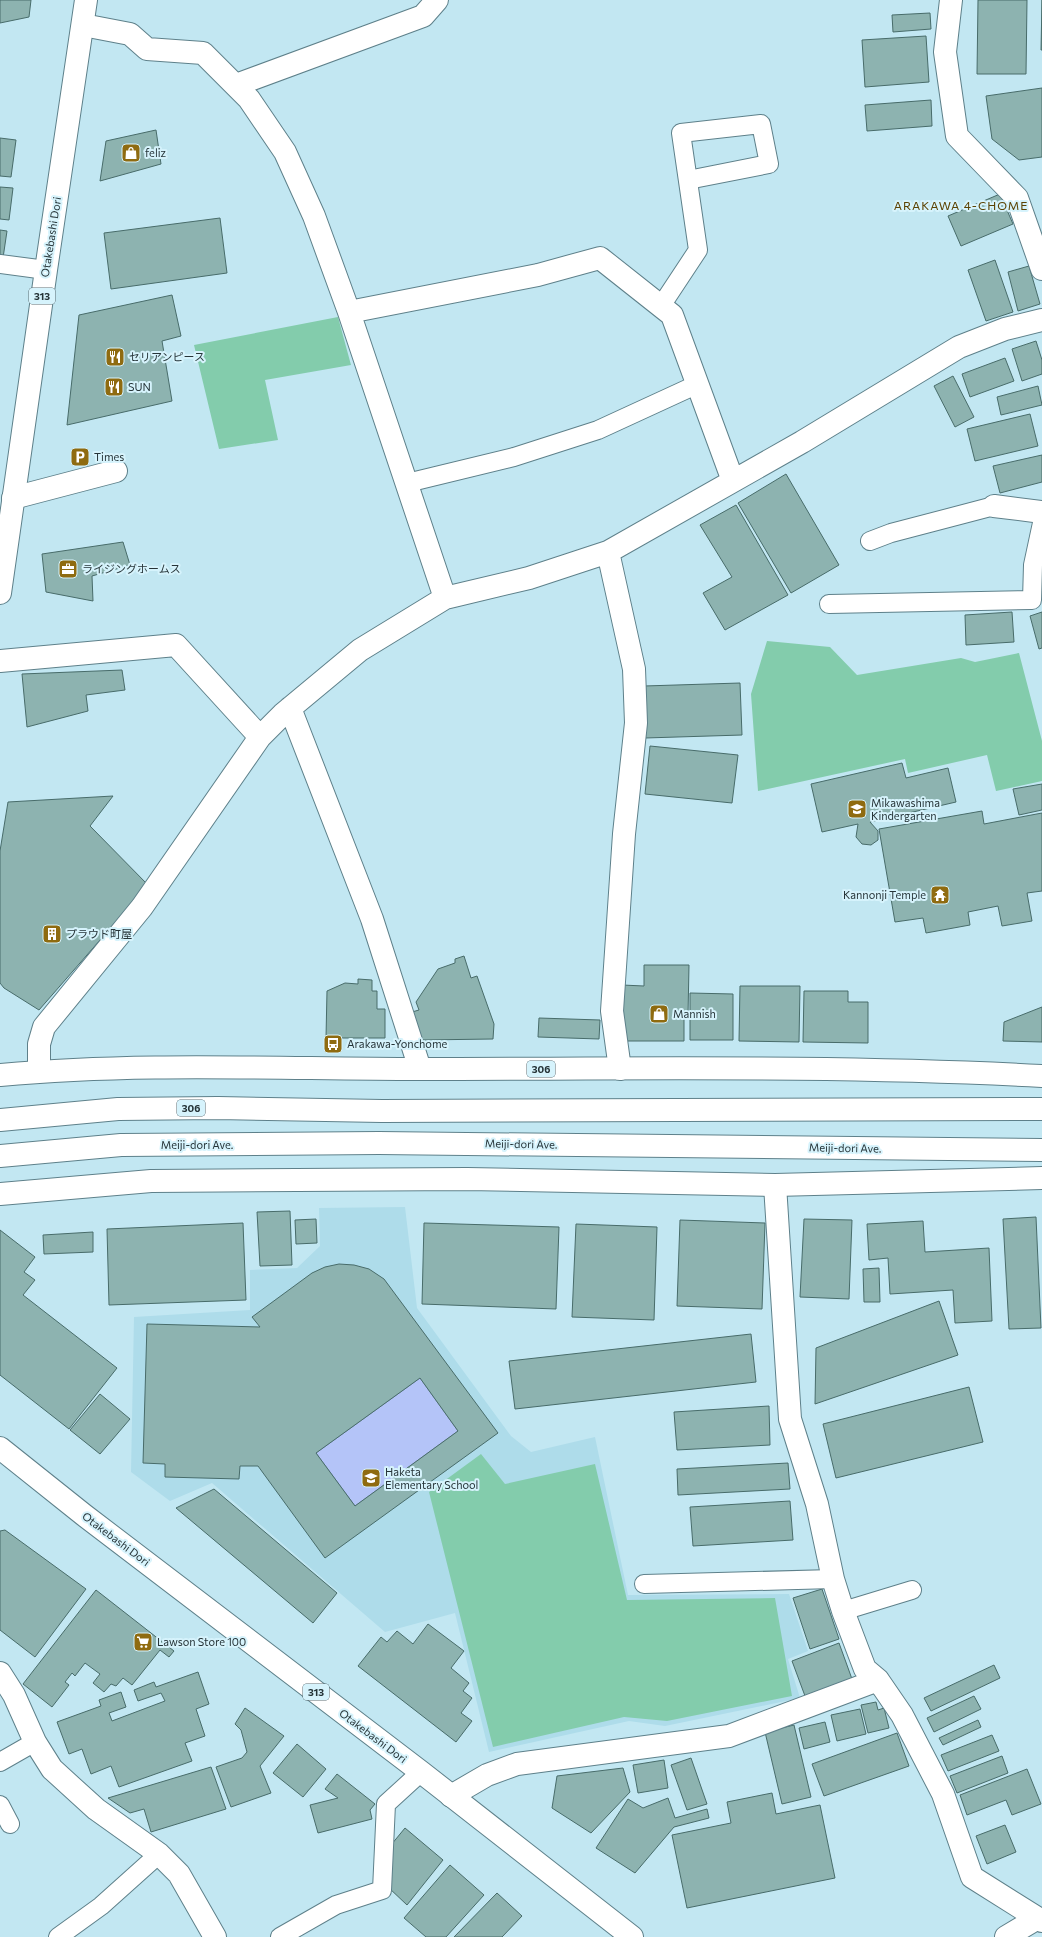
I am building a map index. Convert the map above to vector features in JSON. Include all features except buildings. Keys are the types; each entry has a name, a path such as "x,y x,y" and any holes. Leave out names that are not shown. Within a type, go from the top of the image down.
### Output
{"street":[{"name":"Otakebashi Dori","path":"0,589 86,0"},
{"path":"236,85 423,16 437,0"},
{"path":"951,0 945,52 957,136 1017,198 1042,269"},
{"path":"83,25 130,34 147,49 203,53 249,99 286,152 314,216 349,312 445,598"},
{"path":"349,312 538,275 600,258 672,315 733,481"},
{"path":"40,1072 39,1044 44,1027 142,907 260,737 290,708 360,650 445,598 529,578 608,552 733,481 959,347 1005,329 1042,320"},
{"path":"13,498 116,471"},
{"path":"994,506 1042,512"},
{"path":"608,552 634,669 636,723 624,834 612,1010 620,1068"},
{"path":"0,661 176,645 260,737"},
{"path":"290,708 372,919 420,1069"},
{"name":"306","path":"0,1075 40,1072 160,1068 620,1068 830,1069 1042,1076"},
{"name":"306","path":"0,1120 118,1109 218,1108 382,1111 1042,1109"},
{"name":"Meiji-dori Ave.","path":"0,1156 121,1145 379,1143 1042,1150"},
{"path":"0,1194 159,1181 467,1179 775,1185 1042,1178"},
{"path":"775,1185 790,1418 817,1504 833,1579 843,1611 865,1669 878,1680 902,1715 943,1794 972,1877 1039,1920"},
{"name":"Otakebashi Dori","path":"0,1448 84,1515 421,1772 632,1937"},
{"path":"451,1796 487,1775 517,1764 729,1736 878,1680"},
{"path":"4,1687 52,1769 96,1809 159,1854 179,1874 215,1937"},
{"path":"1006,1937 1039,1920"}],"lane":[{"path":"661,306 698,250 681,133 761,124 769,164 688,180"},
{"path":"0,264 46,270"},
{"path":"407,483 514,457 598,430 698,384"},
{"path":"870,541 892,533 994,506"},
{"path":"829,604 1032,600 1033,566 1042,523"},
{"path":"644,1584 833,1579"},
{"path":"843,1611 912,1590"},
{"path":"0,1762 35,1742"},
{"path":"280,1937 336,1905 382,1890 386,1804 421,1772"},
{"path":"0,1805 10,1824"},
{"path":"58,1937 101,1906 159,1854"}],"shaded area":[{"name":"Haketa Elementary School","path":"405,1207 417,1308 511,1436 531,1452 595,1437 628,1595 789,1594 808,1651 788,1659 800,1698 665,1726 629,1721 489,1752 455,1613 385,1632 212,1483 170,1501 131,1472 134,1317 250,1310 250,1270 297,1268 320,1246 319,1208"}],"green space":[{"path":"338,317 351,365 265,380 278,440 219,449 194,345"},
{"path":"767,641 830,647 857,675 961,658 975,662 1019,653 1042,741 1042,781 996,791 987,755 908,773 905,759 758,791 751,694"},
{"path":"481,1454 505,1484 595,1464 627,1600 775,1598 792,1696 667,1721 624,1717 493,1747 429,1492"}],"water":[{"path":"420,1378 458,1431 355,1506 316,1453"}],"place":[{"name":"feliz","path":"131,153"},
{"name":"セリアンピース","path":"115,357"},
{"name":"SUN","path":"114,387"},
{"name":"Times","path":"80,457"},
{"name":"ライジングホームス","path":"68,569"},
{"name":"Mikawashima Kindergarten","path":"857,809"},
{"name":"Kannonji Temple","path":"940,895"},
{"name":"プラウド町屋","path":"52,934"},
{"name":"Mannish","path":"659,1014"},
{"name":"Arakawa-Yonchome","path":"333,1044"},
{"name":"Haketa Elementary School","path":"371,1478"},
{"name":"Lawson Store 100","path":"143,1642"}],"district":[{"name":"ARAKAWA 4-CHOME","path":"961,206"}]}
